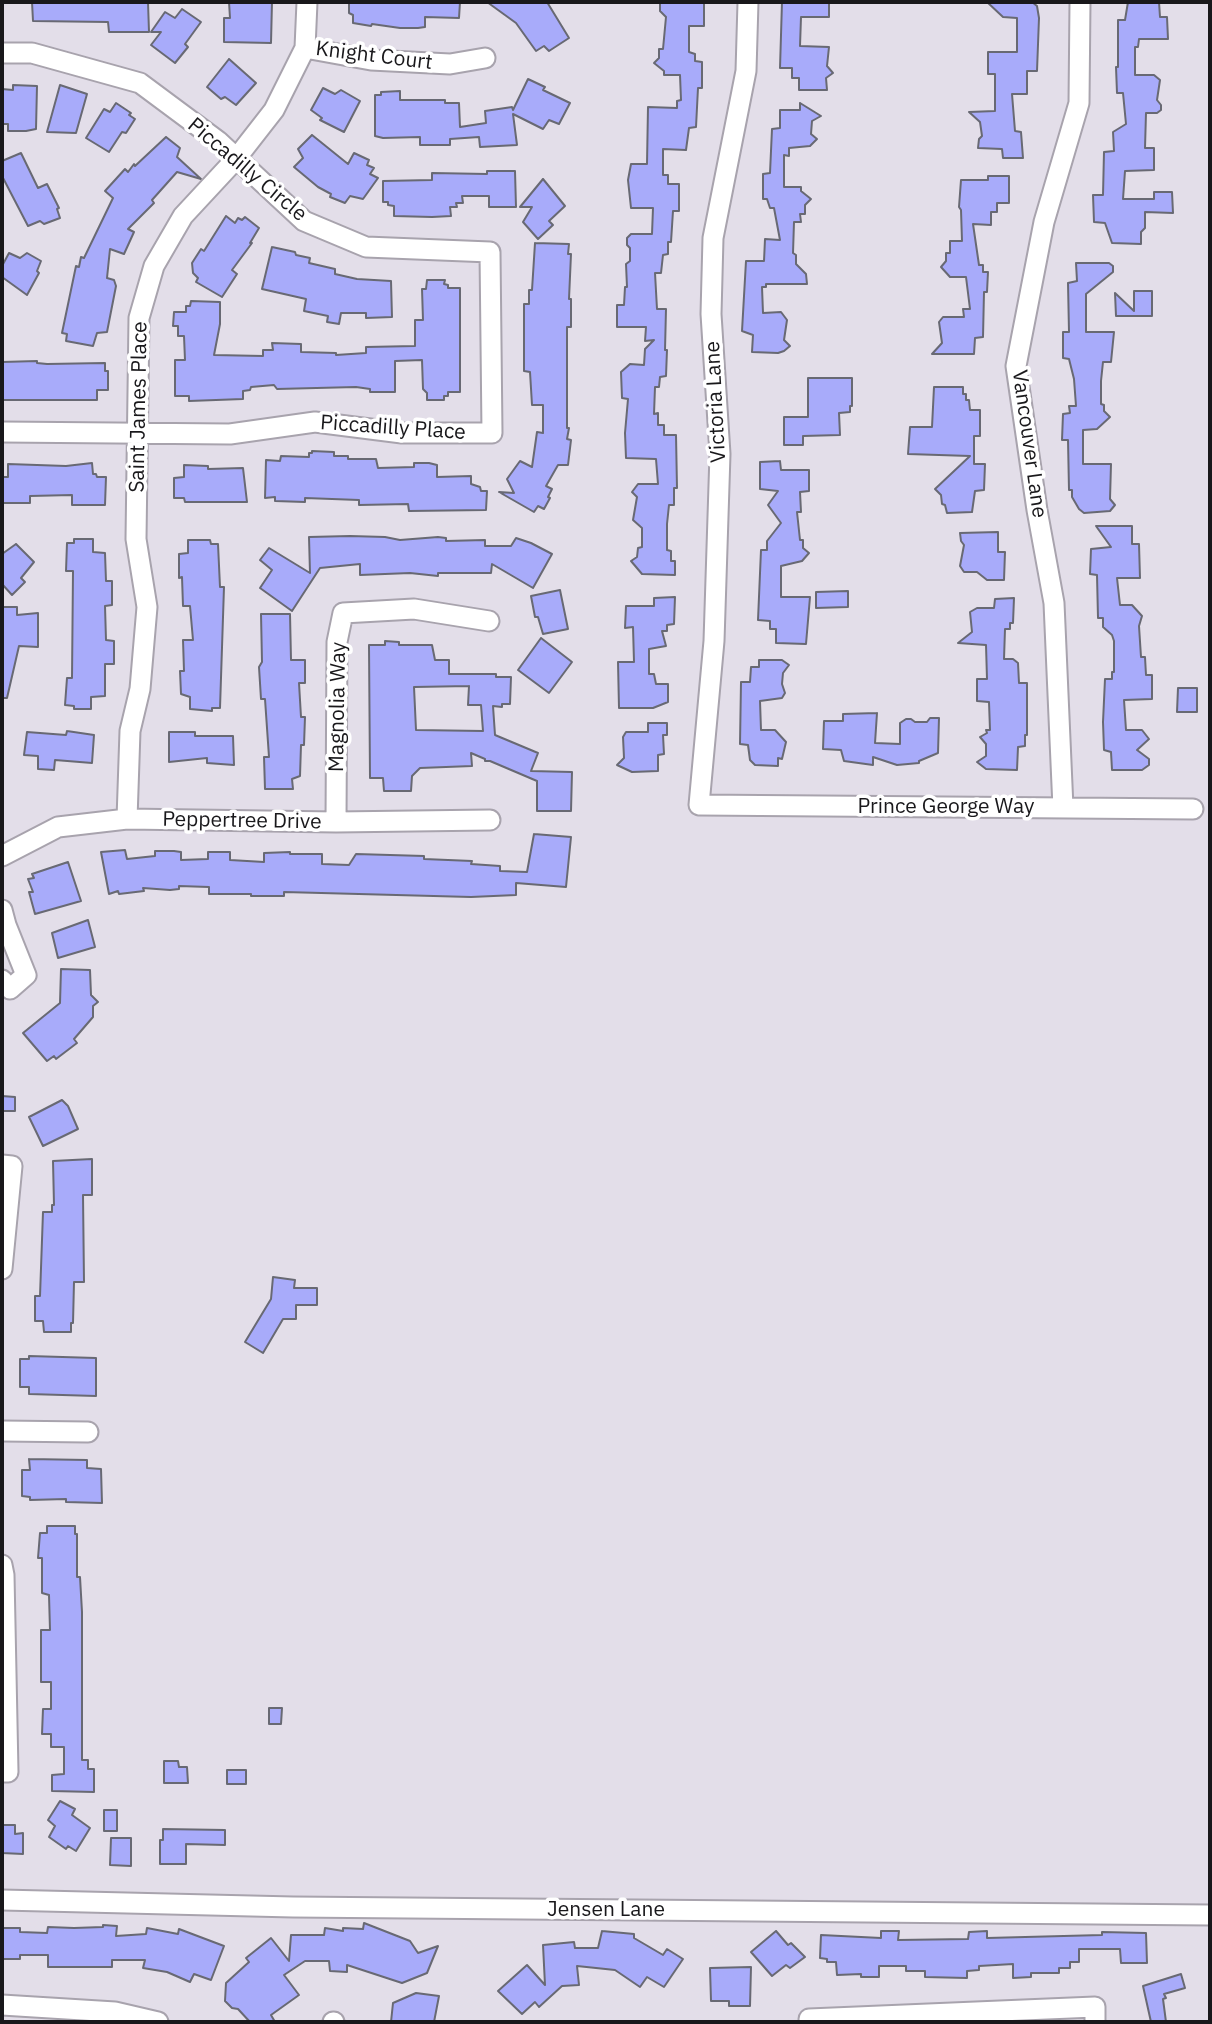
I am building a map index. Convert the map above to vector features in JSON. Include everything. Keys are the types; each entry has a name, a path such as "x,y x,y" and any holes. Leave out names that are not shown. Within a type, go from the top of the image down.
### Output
{"street":[{"name":"Saint James Place","path":"127,819 130,732 140,689 147,607 136,539 139,318 154,266 183,216 235,160 274,110 305,48 307,2"},
{"name":"Victoria Lane","path":"699,805 714,640 720,454 711,314 713,238 746,71 747,2"},
{"name":"Vancouver Lane","path":"1063,808 1054,603 1016,366 1044,222 1079,103 1080,2"},
{"name":"Knight Court","path":"305,48 384,61 450,64 485,58"},
{"name":"Piccadilly Circle","path":"2,53 32,53 140,83 218,141 235,160 304,221 366,247 490,252 492,433"},
{"name":"Piccadilly Place","path":"2,432 230,434 315,422 402,433 492,433"},
{"name":"Magnolia Way","path":"336,822 337,642 343,613 414,609 489,621"},
{"name":"Prince George Way","path":"699,805 1193,809"},
{"name":"Peppertree Drive","path":"2,856 58,827 127,819 336,822 491,820"},
{"path":"2,910 26,975 10,989 2,980"},
{"path":"2,1269 7,1166"},
{"path":"2,1431 88,1432"},
{"path":"2,1566 5,1772"},
{"name":"Jensen Lane","path":"2,1900 306,1908 1210,1915"},
{"path":"2,2005 158,2022"},
{"path":"809,2019 1095,2007 1095,2022"}],"building":[{"path":"32,2 148,2 149,32 109,32 108,22 33,21"},
{"path":"229,2 272,2 271,43 224,42 224,18 230,18"},
{"path":"349,2 460,2 459,18 425,17 425,27 418,28 371,26 353,23"},
{"path":"487,2 547,2 569,38 549,51 544,46 536,51 516,23"},
{"path":"660,2 704,2 704,26 689,26 689,52 695,54 695,61 702,62 702,88 698,88 696,127 689,128 686,150 663,149 663,175 668,175 668,184 679,184 679,211 673,211 671,242 668,242 668,254 663,255 661,273 655,273 657,309 666,309 667,350 666,376 660,377 659,387 655,387 654,414 658,413 658,425 664,425 664,435 676,435 677,488 674,488 674,505 669,505 667,524 667,550 671,551 671,561 675,561 675,575 642,574 631,561 637,557 638,548 642,547 642,528 633,520 637,497 632,492 638,484 658,484 656,459 626,458 628,399 622,398 621,372 630,364 644,365 645,349 654,340 645,341 646,327 617,327 617,305 624,305 627,287 626,264 630,261 627,238 631,234 652,234 653,208 631,208 628,180 631,164 647,164 648,107 677,108 677,101 681,100 680,75 664,75 664,71 654,63 659,58 659,49 663,49 666,17 660,11"},
{"path":"782,2 829,2 829,17 801,17 800,46 829,47 827,66 833,73 826,78 827,90 799,90 799,78 792,78 792,68 780,68"},
{"path":"987,2 1032,2 1037,6 1037,71 1027,71 1027,94 1012,94 1015,131 1021,132 1023,158 1003,158 1002,149 978,148 982,136 980,122 969,112 995,111 995,74 988,74 988,52 1017,52 1017,18 1003,17"},
{"path":"1128,2 1159,2 1160,17 1167,17 1168,39 1139,39 1138,47 1135,47 1135,75 1154,75 1160,80 1157,100 1161,110 1157,113 1146,113 1145,148 1154,148 1154,170 1125,171 1123,199 1154,199 1154,192 1172,192 1173,213 1145,212 1141,244 1112,243 1105,223 1094,222 1093,195 1103,195 1104,152 1114,151 1113,132 1126,124 1123,93 1117,93 1116,67 1118,20 1125,20"},
{"path":"182,9 201,22 185,44 188,47 175,63 151,45 161,32 151,32 165,12 175,18"},
{"path":"229,59 256,83 236,105 225,97 221,99 207,87"},
{"path":"528,79 545,87 543,90 570,103 559,124 549,120 543,129 513,114 517,145 480,147 479,137 450,139 450,145 420,145 420,137 375,136 375,95 381,95 381,92 400,91 400,100 445,100 445,103 459,103 460,127 486,123 485,111 512,107 513,110"},
{"path":"13,85 37,86 36,129 8,131 8,124 2,124 2,89 13,90"},
{"path":"60,85 87,94 76,133 47,132"},
{"path":"323,88 335,94 341,90 360,101 344,132 320,120 322,118 311,110"},
{"path":"116,103 135,119 126,133 122,132 109,152 86,138 104,109 110,112"},
{"path":"800,103 821,116 812,121 811,134 817,139 810,146 789,148 789,156 784,155 784,187 801,187 801,191 811,199 805,205 805,214 800,214 801,222 794,222 793,253 796,255 796,264 806,274 807,284 766,284 766,287 762,287 763,313 781,312 787,320 784,340 790,346 778,353 752,352 753,335 742,331 746,261 764,261 765,239 780,240 774,208 770,208 767,199 763,199 763,174 770,173 772,129 780,128 780,110 800,110"},
{"path":"312,135 348,164 354,153 369,160 367,165 374,168 370,174 378,178 363,199 350,196 345,203 330,197 331,194 294,167 303,158 298,149"},
{"path":"166,137 180,148 177,157 201,179 177,172 152,200 154,203 128,229 134,232 124,254 110,249 107,278 114,280 116,286 107,332 97,333 93,346 66,341 67,334 62,333 76,266 79,267 81,257 84,258 113,198 105,191 125,169 128,172"},
{"path":"21,153 38,188 47,184 59,208 60,218 28,226 2,176 2,161"},
{"path":"487,171 515,171 516,207 489,207 489,196 462,196 463,203 450,207 451,216 394,216 394,206 383,202 383,181 432,180 432,173 487,174"},
{"path":"988,176 1009,176 1009,203 997,203 997,212 991,212 991,225 973,224 979,265 983,265 983,272 988,272 987,292 984,292 983,337 975,338 974,354 932,354 942,343 939,322 943,317 964,317 963,309 970,309 966,277 950,277 941,267 946,261 946,253 950,253 950,241 962,241 959,207 961,180 988,180"},
{"path":"543,179 565,206 549,221 553,225 538,239 523,222 532,207 520,207"},
{"path":"226,216 235,223 238,218 242,220 245,217 259,228 252,243 232,270 237,274 222,297 196,282 198,278 193,273 192,263 201,249 204,251"},
{"path":"535,243 569,244 568,254 571,254 571,327 567,327 567,439 571,440 568,465 558,465 546,486 552,489 548,497 550,498 544,509 538,506 534,512 499,492 514,493 507,479 520,461 532,467 537,432 543,433 543,405 532,405 530,372 524,371 524,304 529,304 529,290 532,290"},
{"path":"272,247 310,258 309,263 335,269 335,274 357,279 391,281 392,317 366,318 366,313 341,313 339,324 327,322 328,316 304,311 306,299 262,289"},
{"path":"9,253 20,258 27,253 41,261 37,271 39,273 27,295 2,277 2,266"},
{"path":"1076,263 1109,263 1113,266 1113,272 1086,294 1086,332 1114,332 1111,362 1103,362 1101,381 1101,404 1110,417 1097,429 1083,430 1083,464 1111,464 1110,499 1115,505 1110,511 1084,513 1079,509 1072,497 1072,490 1069,490 1068,440 1062,440 1063,414 1070,413 1069,406 1076,406 1069,359 1063,358 1063,332 1069,332 1068,283 1077,281"},
{"path":"427,280 445,280 444,284 448,285 448,288 460,288 460,392 448,392 444,400 427,400 427,393 423,389 422,360 395,361 395,392 370,392 370,389 356,387 277,389 274,385 251,387 250,390 243,391 243,399 189,401 189,396 175,396 175,360 185,360 184,336 178,336 178,326 173,326 174,312 186,312 186,306 190,306 191,301 220,302 220,324 214,355 263,356 263,350 273,350 272,343 301,344 301,352 336,355 366,353 366,347 415,346 415,320 423,320 422,289 426,289"},
{"path":"1134,291 1152,291 1152,316 1116,316 1115,293 1134,311"},
{"path":"37,361 47,364 105,363 108,390 97,390 97,400 2,400 2,362"},
{"path":"808,378 852,378 850,412 839,413 840,435 803,436 803,445 784,445 784,417 808,417"},
{"path":"934,387 963,387 970,410 980,410 980,436 974,436 974,464 985,464 984,490 975,491 972,512 947,513 941,495 935,489 970,456 908,454 910,427 932,427"},
{"path":"312,451 334,452 334,456 348,456 348,459 376,459 378,468 414,467 414,463 429,463 437,465 437,477 471,476 471,484 480,487 481,491 487,491 486,510 409,511 408,504 359,505 359,500 305,498 305,502 265,498 266,460 280,461 281,456 309,457"},
{"path":"780,461 781,470 809,470 809,491 800,492 801,512 797,512 800,540 803,540 803,548 809,553 802,561 781,566 781,597 810,597 806,644 776,643 776,629 770,629 770,621 758,620 761,550 767,550 767,541 781,523 768,505 778,491 760,489 760,462"},
{"path":"92,463 93,474 106,477 105,505 72,505 72,495 30,496 30,503 2,503 2,477 8,477 8,464 66,466"},
{"path":"184,465 208,466 208,469 243,468 247,502 185,502 184,498 174,498 174,478 184,477"},
{"path":"1096,526 1132,526 1132,544 1139,544 1140,578 1117,578 1120,605 1132,605 1142,616 1139,626 1141,657 1145,657 1146,675 1152,675 1152,699 1124,700 1126,730 1142,730 1149,739 1137,750 1149,759 1149,765 1142,770 1112,770 1111,752 1104,750 1105,679 1112,679 1114,672 1114,641 1112,635 1103,627 1103,618 1098,618 1097,575 1090,574 1091,549 1111,547"},
{"path":"998,532 998,552 1005,552 1004,580 987,580 977,572 964,572 960,566 964,545 960,533"},
{"path":"350,536 400,540 438,537 446,538 446,541 485,540 485,546 511,546 516,538 552,554 533,588 492,564 491,573 438,573 438,576 410,573 360,575 360,564 320,568 292,611 260,588 272,570 260,560 269,548 310,573 309,537"},
{"path":"74,539 93,539 93,552 105,553 106,581 112,581 112,605 105,606 106,640 114,641 114,664 105,664 105,696 91,697 91,709 74,709 74,706 65,705 67,678 72,678 73,571 66,571 67,543 74,543"},
{"path":"188,540 210,540 211,544 218,544 220,587 224,587 220,708 212,708 212,711 190,709 190,697 181,694 180,671 184,671 183,640 193,640 190,606 183,606 182,577 179,578 179,554 188,553"},
{"path":"16,544 34,562 21,578 25,582 12,595 2,584 2,554"},
{"path":"560,590 568,629 543,634 538,617 535,617 531,596"},
{"path":"848,591 848,607 816,608 816,592"},
{"path":"675,597 674,624 667,625 667,631 662,631 666,646 649,649 649,674 654,674 656,684 668,684 668,702 653,708 619,708 618,662 634,662 633,627 625,628 626,606 654,606 654,598"},
{"path":"1014,598 1013,623 1010,623 1010,629 1005,629 1004,659 1013,659 1018,663 1019,683 1027,683 1027,735 1025,746 1018,747 1017,770 986,769 977,762 986,756 986,744 980,737 987,733 986,730 990,730 989,702 977,701 977,679 987,679 986,645 958,643 972,632 970,612 977,608 994,608 995,599"},
{"path":"2,607 17,607 17,615 38,613 38,647 19,646 7,698 2,698"},
{"path":"261,614 290,614 291,660 305,660 305,683 299,683 301,717 305,717 304,745 301,745 300,776 292,779 293,789 265,789 264,757 269,757 265,699 261,699 259,667 262,662"},
{"path":"541,638 572,662 549,693 518,670"},
{"path":"385,641 399,642 399,645 432,645 435,660 449,660 449,674 496,674 496,677 511,677 510,704 493,706 495,735 538,753 531,771 572,772 571,811 537,811 537,781 471,753 472,766 420,768 412,776 411,791 384,791 383,778 370,778 369,645 385,645","holes":["469,686 468,705 481,705 483,731 416,730 414,687"]},
{"path":"759,660 782,660 789,665 783,673 785,693 782,698 760,701 761,730 775,730 786,742 782,759 778,758 778,766 755,765 750,760 748,745 740,744 741,682 750,682 751,667 759,667"},
{"path":"1178,688 1197,688 1197,712 1177,712"},
{"path":"877,713 875,743 900,744 900,723 906,719 927,722 930,718 939,718 938,753 919,763 897,765 873,757 873,765 844,761 841,750 823,749 824,721 843,721 843,714"},
{"path":"648,723 667,723 667,735 663,735 664,754 658,755 658,771 632,772 617,765 624,758 623,737 626,732 648,732"},
{"path":"67,731 94,735 92,763 55,760 54,770 38,769 38,756 24,755 27,732 66,735"},
{"path":"169,732 195,732 195,736 233,736 234,765 207,763 207,758 169,762"},
{"path":"534,834 571,837 566,887 516,883 516,895 471,897 284,892 284,896 251,896 209,894 209,887 179,886 179,889 143,888 144,891 119,894 118,891 109,894 101,852 125,850 127,859 155,856 155,851 174,851 181,852 181,860 208,859 208,852 230,852 230,860 264,862 264,853 290,852 322,854 322,864 349,865 356,854 424,856 424,859 472,861 471,864 500,866 500,871 527,872"},
{"path":"68,862 81,901 35,914 29,892 33,892 28,879 34,878 32,874"},
{"path":"88,920 95,947 58,958 52,933"},
{"path":"61,969 90,970 91,995 98,1002 93,1006 93,1017 74,1039 77,1043 56,1059 54,1056 47,1061 23,1033 60,1003"},
{"path":"2,1096 15,1097 15,1111 2,1111"},
{"path":"62,1100 68,1106 78,1129 43,1146 29,1117"},
{"path":"92,1159 92,1195 83,1195 84,1282 74,1282 71,1332 44,1332 43,1321 35,1321 35,1296 40,1296 43,1212 52,1212 54,1205 53,1161"},
{"path":"273,1277 295,1280 294,1288 317,1288 317,1305 296,1305 296,1319 283,1319 263,1353 245,1342 271,1299"},
{"path":"29,1356 96,1358 96,1396 29,1394 29,1387 20,1387 20,1359 29,1359"},
{"path":"29,1459 87,1460 87,1468 101,1469 102,1503 66,1502 66,1499 30,1500 30,1497 22,1496 22,1470 30,1470"},
{"path":"47,1526 75,1526 77,1534 77,1577 80,1577 82,1612 82,1760 88,1760 88,1769 94,1769 94,1792 52,1791 52,1775 64,1774 64,1747 51,1747 51,1734 42,1734 43,1709 51,1709 51,1682 41,1682 41,1630 50,1630 49,1595 42,1593 42,1558 38,1558 40,1533 47,1533"},
{"path":"269,1708 282,1708 281,1724 269,1724"},
{"path":"164,1761 178,1761 179,1767 187,1767 188,1783 164,1783"},
{"path":"227,1770 246,1770 246,1784 227,1784"},
{"path":"60,1801 75,1809 72,1815 90,1828 76,1851 68,1846 66,1849 49,1837 55,1826 48,1820"},
{"path":"104,1810 117,1810 117,1831 104,1831"},
{"path":"2,1825 15,1825 15,1834 23,1833 23,1854 2,1853"},
{"path":"163,1829 225,1830 225,1845 186,1844 186,1864 160,1864"},
{"path":"111,1838 131,1838 131,1866 110,1865"},
{"path":"364,1923 410,1941 418,1953 438,1946 427,1973 402,1983 347,1965 347,1972 330,1971 329,1961 305,1961 284,1975 299,1995 271,2015 275,2022 250,2022 238,2009 232,2008 225,2001 226,1983 249,1962 246,1958 271,1938 289,1961 291,1935 324,1935 325,1928 343,1931 343,1928 363,1929"},
{"path":"117,1926 116,1936 146,1934 147,1928 178,1934 179,1929 224,1946 211,1980 194,1974 190,1982 167,1972 143,1968 145,1960 112,1960 112,1967 48,1967 48,1955 20,1955 20,1959 2,1959 2,1928 47,1933 48,1927"},
{"path":"602,1931 634,1934 634,1938 663,1955 667,1949 683,1959 664,1987 647,1977 640,1987 615,1970 577,1966 579,1985 562,1986 539,2007 535,2002 522,2014 498,1991 527,1965 545,1985 543,1945 574,1942 575,1948 598,1948"},
{"path":"776,1931 788,1945 791,1943 805,1957 790,1968 786,1965 772,1976 751,1952"},
{"path":"881,1931 899,1931 898,1940 968,1939 969,1932 987,1931 987,1938 1102,1935 1102,1932 1146,1933 1147,1963 1121,1963 1120,1949 1079,1949 1079,1962 1070,1962 1070,1968 1059,1968 1059,1973 1031,1973 1031,1977 1013,1978 1013,1964 979,1966 979,1970 967,1971 967,1978 925,1977 925,1971 906,1971 906,1966 879,1966 879,1977 861,1977 861,1974 837,1975 836,1962 827,1962 827,1959 820,1958 821,1935 881,1938"},
{"path":"751,1967 750,2006 729,2006 729,2001 711,2001 710,1968"},
{"path":"1181,1974 1185,1988 1164,1994 1166,2022 1151,2022 1143,1986"},
{"path":"416,1993 439,1996 434,2022 391,2022 393,2003"}]}
